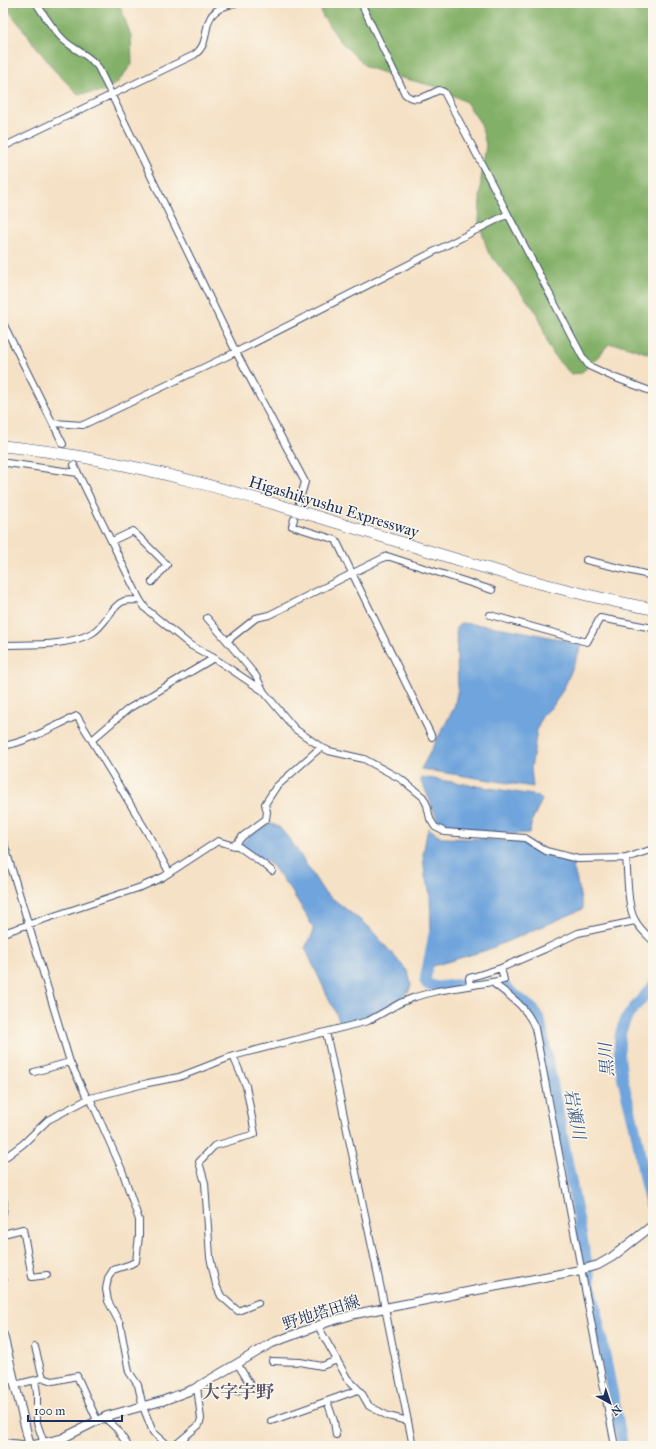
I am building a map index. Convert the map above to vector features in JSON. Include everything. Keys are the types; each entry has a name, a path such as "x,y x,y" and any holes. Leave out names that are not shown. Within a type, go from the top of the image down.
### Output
{"highway":[{"name":"Higashikyushu Expressway","path":"3,446 59,453 108,462 216,487 508,574 597,597 653,609"}],"main road":[{"name":"野地塔田線","path":"3,1443 30,1446 45,1445 61,1439 100,1419 174,1398 197,1387 272,1343 355,1314 580,1270 598,1265 612,1257 653,1225"},
{"path":"3,1335 30,1446"}],"street":[{"path":"36,3 48,22 65,42 93,60 98,67 236,352 305,482 299,502"},
{"path":"3,147 198,52 202,45 212,15 218,9 237,3"},
{"path":"361,3 405,94 409,98 416,99 439,90 444,92 582,356 590,366 613,377 653,392"},
{"path":"54,423 83,425 236,352 508,214"},
{"path":"3,324 54,423 63,444"},
{"path":"3,465 7,463 78,473"},
{"path":"74,465 140,600 146,609 190,645 214,658 264,692"},
{"path":"294,519 292,526 336,540 432,737"},
{"path":"112,542 133,531 167,564 152,582"},
{"path":"227,641 256,618 269,615 387,556 492,590"},
{"path":"586,560 653,576"},
{"path":"3,645 58,642 79,638 100,628 110,613 123,601 140,600"},
{"path":"490,615 587,642 600,618 653,628"},
{"path":"207,618 256,676 264,692 295,729 321,748 364,759 401,779 423,797 427,805 430,819 435,827 445,832 525,838 546,851 578,859 626,858 653,849"},
{"path":"92,740 128,709 214,658"},
{"path":"3,746 16,744 40,735 76,716 147,832 169,872"},
{"path":"3,933 141,887 163,877 218,841 234,846 243,836 266,820 267,812 264,804 276,787 321,748"},
{"path":"3,840 70,1062 122,1170 139,1220 136,1261 113,1270 108,1278 106,1289 108,1301 120,1324 129,1372 138,1385 143,1407 153,1432 170,1446"},
{"path":"235,844 272,871"},
{"path":"626,858 633,916 635,921 653,941"},
{"path":"470,986 469,978 501,968 578,933 635,921"},
{"path":"3,1158 23,1144 48,1120 89,1099 179,1077 233,1056 368,1021 400,1003 415,997 437,991 504,980 501,968"},
{"path":"493,983 522,1006 530,1017 535,1028 580,1270 615,1446"},
{"path":"326,1032 413,1446"},
{"path":"3,1033 3,1044"},
{"path":"233,1056 246,1086 255,1134 214,1146 198,1162 205,1183 210,1257 216,1285 221,1296 238,1312 258,1303"},
{"path":"34,1072 70,1062"},
{"path":"3,1198 3,1214"},
{"path":"3,1234 23,1229 32,1277 47,1275"},
{"path":"3,1281 3,1293"},
{"path":"318,1326 347,1378 358,1390 369,1406 388,1416 408,1421"},
{"path":"35,1347 43,1378"},
{"path":"272,1360 300,1362 322,1366 337,1360"},
{"path":"237,1391 250,1385 238,1363"},
{"path":"15,1385 43,1378 53,1381 77,1376 100,1419 117,1429 128,1446"},
{"path":"35,1380 37,1393 37,1423 45,1445"},
{"path":"174,1446 199,1425 200,1419 197,1387"},
{"path":"271,1421 358,1390"},
{"path":"327,1401 334,1421 336,1435"}],"green space":[{"path":"3,3 119,3 131,36 132,64 118,82 103,92 78,94 55,71"},
{"path":"319,3 653,3 653,355 622,345 609,344 581,373 571,374 557,360 549,347 538,314 488,252 479,222 481,179 486,145 481,124 466,102 437,87 366,67 341,42 323,17"}],"water":[{"path":"461,623 522,631 582,645 564,688 553,706 542,716 537,730 531,769 533,787 421,769 454,708 458,688 456,628"},
{"path":"421,777 539,796 542,800 533,818 529,833 507,834 440,826 421,782"},
{"path":"269,823 279,827 291,841 324,892 369,927 408,972 411,984 409,991 391,1005 347,1023 339,1020 305,948 313,933 313,927 293,893 272,865 241,846 241,844 253,833"},
{"path":"428,828 443,838 482,839 529,843 544,853 569,861 573,867 576,877 583,909 487,950 433,966 437,936 431,934 430,893 425,876 423,855"}],"waterway":[{"name":"岩瀬川","path":"434,934 425,981 427,984 438,987 460,984"},
{"name":"岩瀬川","path":"504,986 533,1009 540,1020 587,1263"},
{"name":"黒川","path":"653,986 628,1015 622,1029 619,1049 624,1085 636,1133 647,1192 653,1211"},
{"name":"岩瀬川","path":"589,1274 623,1446"}],"district":[{"name":"大字宇野","path":"238,1392"}]}
